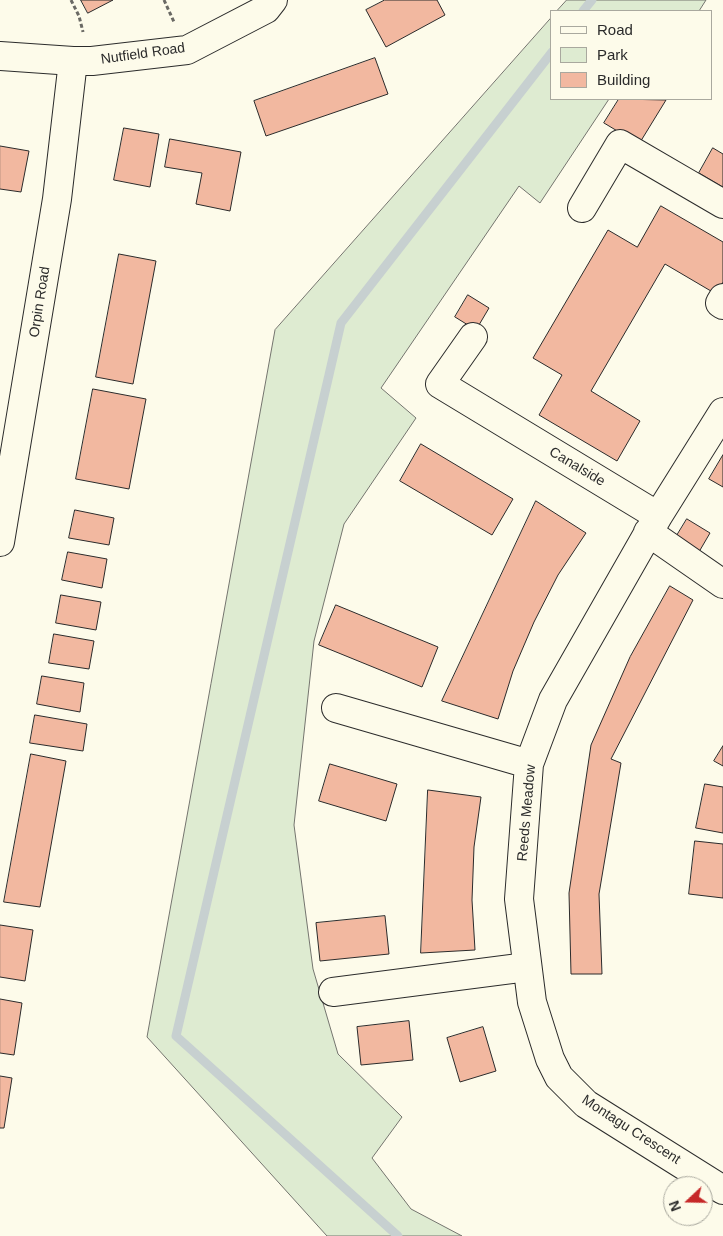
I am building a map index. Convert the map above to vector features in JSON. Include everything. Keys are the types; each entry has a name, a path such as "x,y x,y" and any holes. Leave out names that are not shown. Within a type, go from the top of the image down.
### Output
{"street":[{"name":"Nutfield Road","path":"0,56 92,61 187,50 266,9 273,0"},
{"name":"Orpin Road","path":"0,542 57,199 73,61"},
{"path":"582,208 620,144 723,204"},
{"path":"723,298 720,303 723,305"},
{"name":"Canalside","path":"473,338 440,384 653,524"},
{"path":"723,412 653,524 723,584"},
{"name":"Reeds Meadow","path":"532,1002 519,899 529,764 553,700 653,524"},
{"path":"336,708 529,764"},
{"path":"332,992 527,967"},
{"name":"Montagu Crescent","path":"532,1002 550,1059 559,1077 572,1091 586,1104 723,1190"}],"green space":[{"path":"567,0 706,0 700,10 558,10"},
{"path":"550,19 550,100 608,100 540,203 519,186 381,388 416,418 344,524 314,641 294,825 313,969 338,1054 402,1117 372,1158 411,1209 462,1236 327,1236 147,1037 275,330"}],"building":[{"path":"81,0 113,0 88,13"},
{"path":"385,0 437,0 445,15 386,47 366,10"},
{"path":"375,58 388,94 266,136 254,101"},
{"path":"618,100 666,100 639,144 604,123"},
{"path":"124,128 159,134 150,187 114,180"},
{"path":"170,139 241,152 230,211 196,204 202,173 165,167"},
{"path":"0,146 29,151 21,192 0,189"},
{"path":"713,148 723,154 723,187 699,173"},
{"path":"661,206 723,242 723,282 716,294 665,264 591,391 640,421 617,461 539,415 562,375 533,358 608,230 637,247"},
{"path":"119,254 156,261 133,384 96,377"},
{"path":"468,295 489,308 476,330 455,317"},
{"path":"93,389 146,399 129,489 76,479"},
{"path":"421,444 513,499 492,535 400,481"},
{"path":"723,455 723,487 709,479"},
{"path":"536,501 586,533 558,575 534,622 513,671 498,719 442,701"},
{"path":"75,510 114,518 109,545 69,538"},
{"path":"687,519 710,533 696,557 673,542"},
{"path":"68,552 107,559 102,588 62,580"},
{"path":"670,586 693,600 611,759 621,763 599,894 602,974 571,974 569,893 591,745 630,657"},
{"path":"61,595 101,602 96,630 56,623"},
{"path":"336,605 438,647 422,687 319,645"},
{"path":"54,634 94,641 89,669 49,663"},
{"path":"42,676 84,683 80,712 37,704"},
{"path":"35,715 87,724 83,751 30,743"},
{"path":"723,746 723,766 714,761"},
{"path":"31,754 66,761 40,907 4,902"},
{"path":"330,764 397,784 386,821 319,801"},
{"path":"705,784 723,787 723,833 696,828"},
{"path":"428,790 481,797 474,847 472,900 475,950 421,953"},
{"path":"695,841 723,844 723,898 689,894"},
{"path":"385,916 389,954 320,961 316,923"},
{"path":"0,925 33,930 25,981 0,977"},
{"path":"0,999 22,1003 14,1055 0,1053"},
{"path":"409,1021 413,1060 361,1065 357,1027"},
{"path":"483,1027 496,1071 460,1082 447,1038"},
{"path":"0,1076 12,1078 4,1128 0,1128"}],"waterway":[{"path":"584,10 592,0"},
{"path":"398,1236 176,1036 341,323 550,55"}]}
